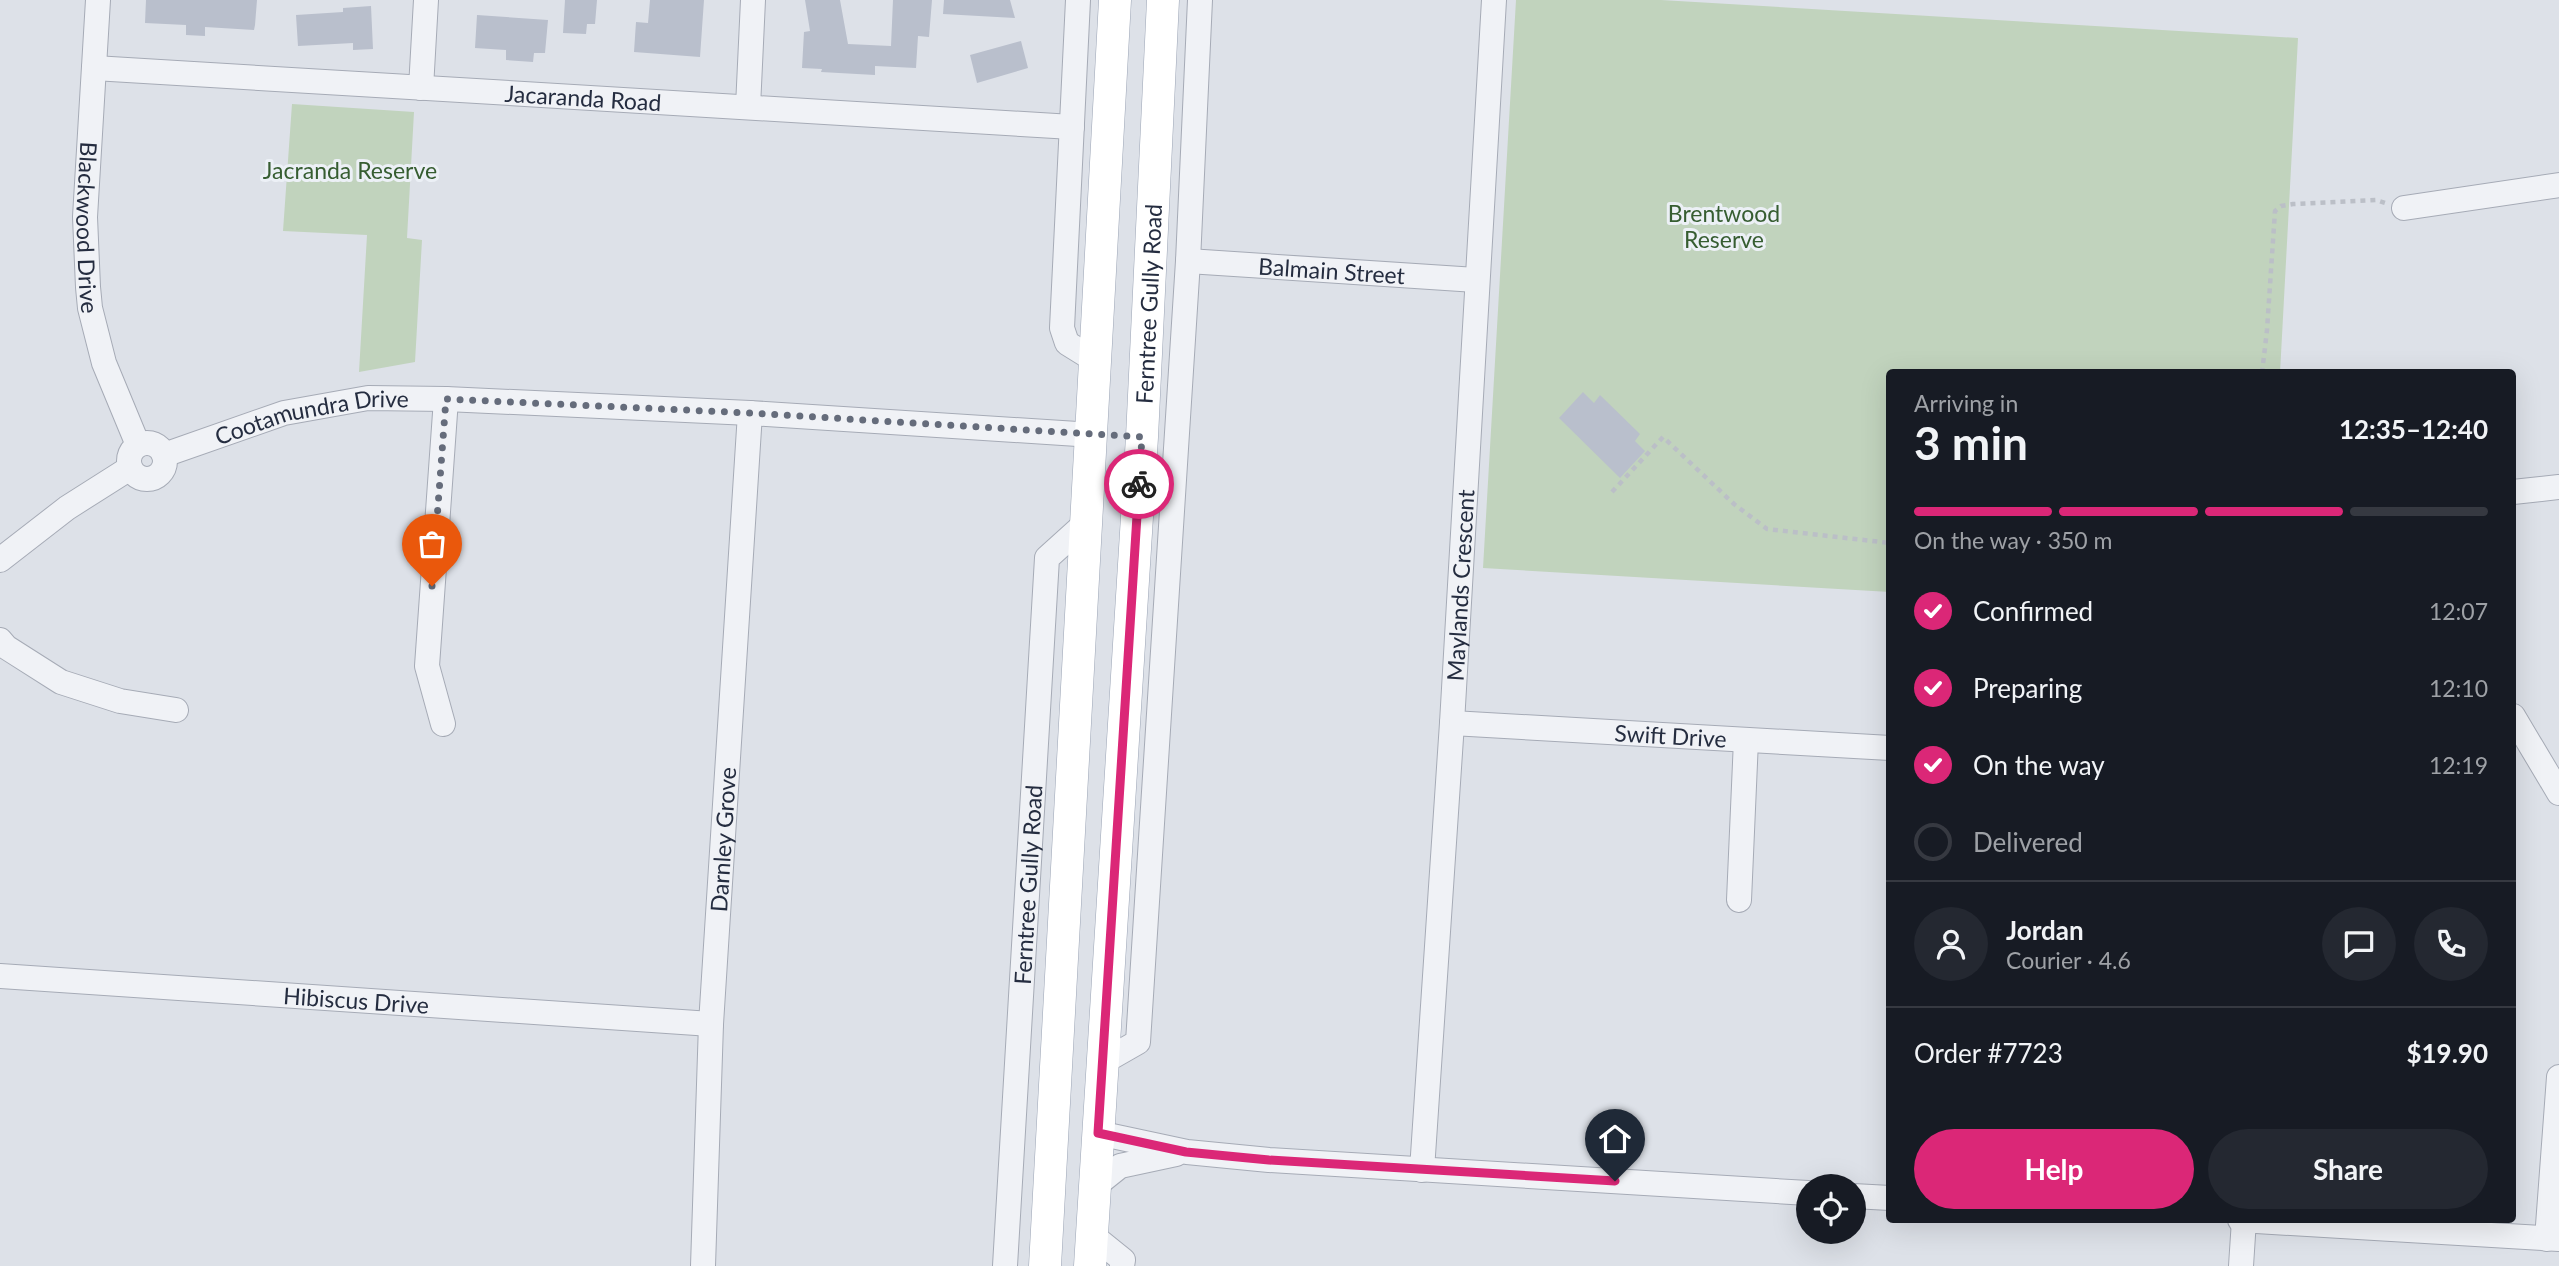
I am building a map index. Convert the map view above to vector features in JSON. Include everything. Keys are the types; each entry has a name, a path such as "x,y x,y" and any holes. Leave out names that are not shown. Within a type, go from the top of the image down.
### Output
{"main road":[{"name":"Ferntree Gully Road","path":"1045,1266 1115,0"},
{"name":"Ferntree Gully Road","path":"1090,1266 1142,437 1164,0"},
{"path":"1093,435 1142,437"},
{"path":"1052,1147 1098,1133"}],"street":[{"name":"Blackwood Drive","path":"98,0 85,217 86,270 90,308 134,457"},
{"path":"421,88 426,0"},
{"path":"748,107 753,0"},
{"path":"1079,0 1062,328 1067,343 1096,361"},
{"path":"1103,1062 1138,1042 1188,261 1200,0"},
{"name":"Maylands Crescent","path":"1422,1170 1452,723 1494,0"},
{"name":"Jacaranda Road","path":"94,68 1072,127"},
{"path":"2404,208 2559,185"},
{"name":"Balmain Street","path":"1188,261 1476,280"},
{"name":"Cootamundra Drive","path":"134,457 150,443 157,446 164,455 284,413 368,398 750,413 1093,435"},
{"path":"443,724 427,666 446,399"},
{"name":"Darnley Grove","path":"703,1266 711,1024 750,413"},
{"path":"0,560 134,457"},
{"path":"2516,492 2559,487"},
{"name":"Ferntree Gully Road","path":"1005,1266 1047,558 1088,521"},
{"path":"0,640 6,647 61,682 120,701 176,710"},
{"path":"2516,721 2559,793"},
{"name":"Swift Drive","path":"1452,723 1886,748"},
{"path":"1739,900 1746,740"},
{"name":"Hibiscus Drive","path":"0,976 711,1024"},
{"path":"1022,982 1061,984"},
{"path":"2291,1223 2553,1239 2559,1077"},
{"path":"1098,1133 1186,1152 1269,1160 1796,1192"},
{"path":"1095,1186 1120,1166 1186,1152"},
{"path":"1866,1197 1886,1198"},
{"path":"2241,1266 2242,1223"},
{"path":"1092,1234 1123,1260 1122,1266"}],"path":[{"path":"2262,369 2275,211 2281,206 2293,204 2376,200 2404,208"},
{"path":"1612,492 1663,437 1734,504 1767,529 1886,543"}],"green space":[{"name":"Brentwood Reserve","path":"1516,0 1661,0 2298,38 2280,369 1886,369 1886,592 1483,568"},
{"name":"Jacranda Reserve","path":"292,104 414,112 407,238 422,240 415,362 359,372 367,235 283,231"}],"building":[{"path":"146,0 257,0 254,30 205,27 205,36 186,35 186,25 145,23"},
{"path":"565,0 597,0 595,24 587,24 586,34 563,33"},
{"path":"650,0 704,0 700,57 634,52 636,22 648,23"},
{"path":"805,0 840,0 848,44 891,46 893,0 932,0 929,37 918,36 916,68 875,66 875,75 821,72 822,69 802,68 804,32 810,31"},
{"path":"944,0 1010,0 1015,18 943,14"},
{"path":"371,6 373,49 353,50 353,43 298,46 296,15 343,12 343,8"},
{"path":"477,15 548,20 545,53 534,53 533,62 506,60 506,50 475,48"},
{"path":"1021,41 1028,68 977,83 970,55"},
{"path":"1583,392 1594,403 1600,395 1640,434 1635,441 1645,451 1620,478 1559,418"}],"way so far":[{"path":"432,586 446,399 750,413 1142,437 1139,484"}],"route":[{"path":"1139,484 1098,1133 1186,1152 1269,1160 1615,1181"}]}
